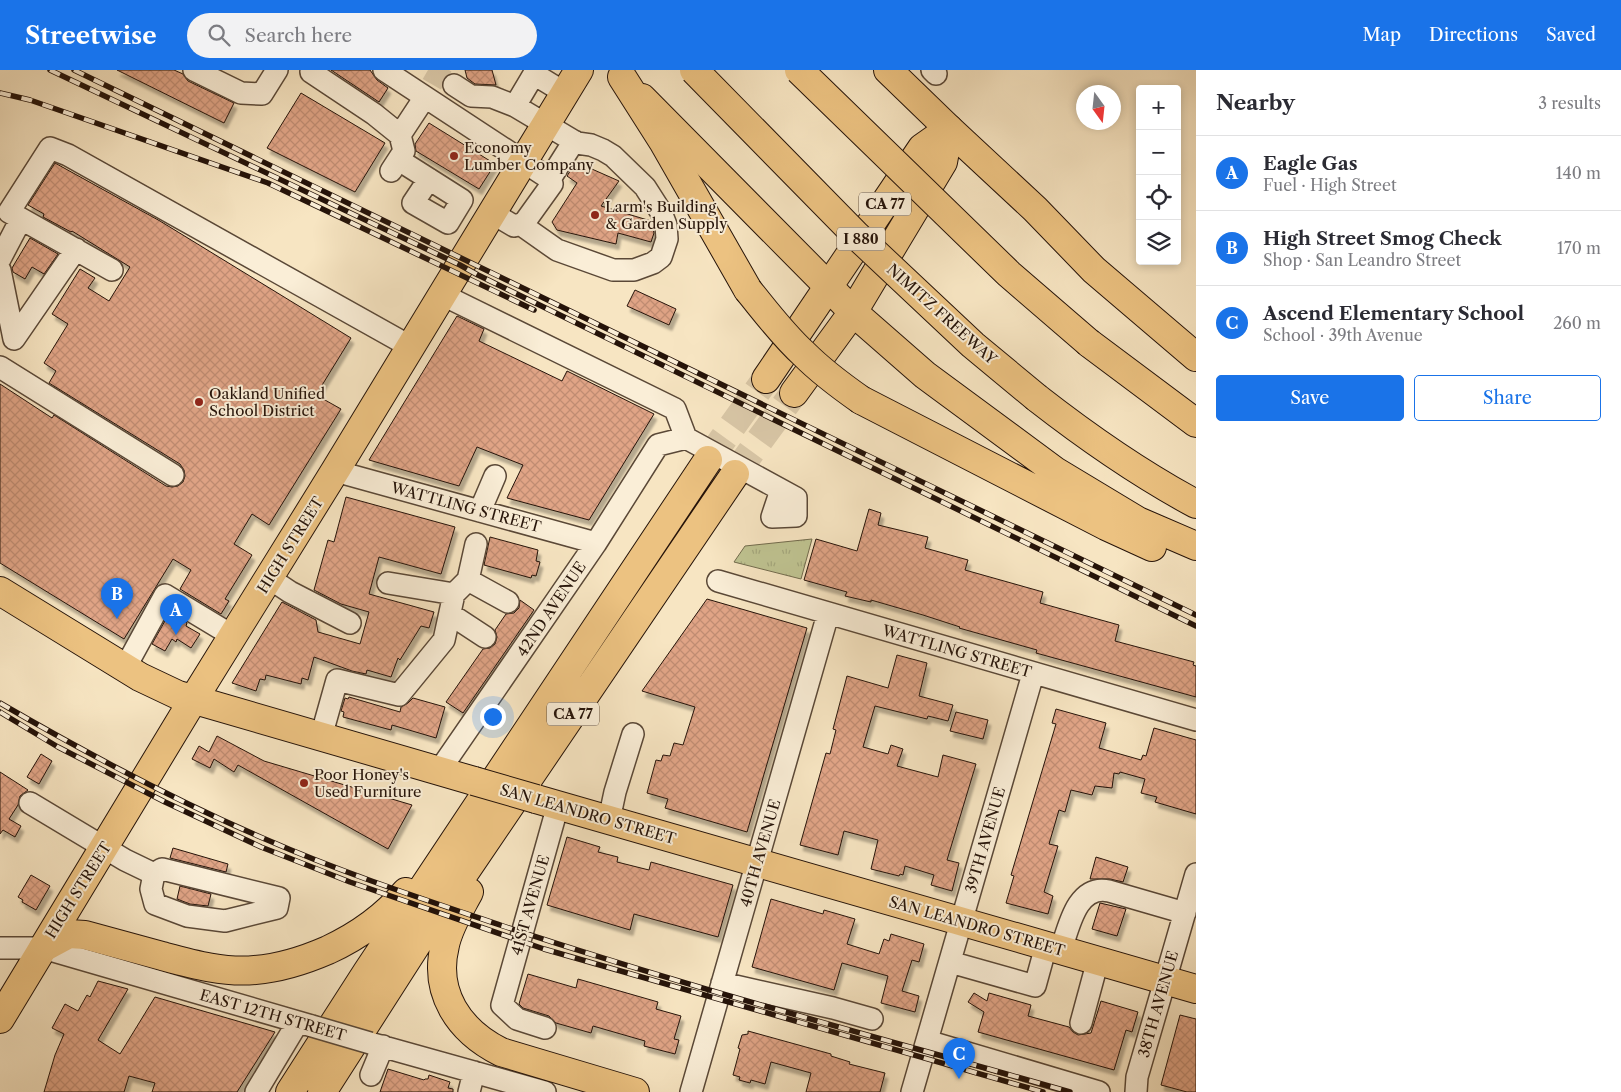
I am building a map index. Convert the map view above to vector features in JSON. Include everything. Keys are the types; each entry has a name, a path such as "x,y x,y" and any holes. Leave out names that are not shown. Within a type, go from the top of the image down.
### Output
{"main road":[{"name":"HIGH STREET","path":"0,1020 193,700 336,471 579,70"},
{"name":"NIMITZ FREEWAY","path":"694,70 857,236 973,344 1078,430 1196,504"},
{"path":"799,70 1009,274 1089,343 1196,423"},
{"path":"888,70 1035,209 1094,270 1196,357"},
{"path":"619,74 853,312 925,375 1054,471 1138,521 1196,546"},
{"path":"619,74 664,143 748,290 770,318 803,354 827,375 861,400 1106,526 1196,565"},
{"name":"CA 77","path":"766,379 922,148 949,129"},
{"name":"CA 77","path":"794,393 853,312 943,162 949,129"},
{"name":"CA 77","path":"290,1092 358,984 708,460"},
{"name":"CA 77","path":"322,1092 430,922 547,753 735,474"},
{"name":"SAN LEANDRO STREET","path":"1,595 125,668 158,686 193,700 1196,989"},
{"path":"43,948 69,934 85,935 184,961 231,970 277,967 316,955 366,928 402,897 525,735"},
{"path":"547,753 480,868 451,927 442,959 445,992 460,1020 485,1044 519,1058 635,1092"}],"street":[{"path":"194,70 241,93 262,94 277,70"},
{"path":"313,70 311,72 374,114 400,135 404,152 395,165 429,179"},
{"path":"384,70 550,179 552,184 524,223 514,226 492,213"},
{"path":"515,106 535,72 565,93"},
{"path":"454,85 471,96 492,97 515,106 574,141 603,150 613,156 645,187 662,212 666,225 666,239 660,257 653,263 634,270 613,270 556,250 520,224"},
{"path":"400,135 425,97"},
{"path":"550,179 574,141"},
{"path":"112,270 9,212 50,148 77,160 411,347"},
{"path":"0,259 21,219"},
{"path":"0,270 14,339 76,249"},
{"path":"442,295 675,409 686,438 781,490"},
{"path":"0,367 173,475"},
{"name":"42ND AVENUE","path":"439,771 596,543 658,445 686,438"},
{"name":"WATTLING STREET","path":"336,471 596,543"},
{"path":"480,511 495,476"},
{"path":"321,737 337,680 399,695 444,640 457,596 476,544"},
{"path":"269,578 290,592 350,624"},
{"name":"WATTLING STREET","path":"718,581 1196,720"},
{"path":"388,583 457,596 508,602"},
{"path":"125,668 165,596 233,636"},
{"path":"457,596 485,636"},
{"name":"40TH AVENUE","path":"691,1092 828,614"},
{"name":"39TH AVENUE","path":"912,1092 1033,674"},
{"path":"609,820 615,792 633,734"},
{"name":"41ST AVENUE","path":"545,1028 517,1019 502,1004 547,802"},
{"path":"30,803 105,848 154,874"},
{"path":"162,869 279,898 277,908 225,921 187,916 155,904 151,888 154,874 162,869"},
{"name":"38TH AVENUE","path":"1136,1085 1194,885"},
{"path":"950,962 1035,986 1053,948 1083,898 1095,890 1110,891 1185,913"},
{"name":"EAST 12TH STREET","path":"0,948 43,948 376,1044 472,1082 545,1092"},
{"path":"1081,1023 1098,960"},
{"path":"722,983 833,1008 872,1020"},
{"path":"256,1092 305,1024"},
{"path":"927,1042 1099,1092"},
{"path":"370,1075 376,1044"}],"green space":[{"path":"812,539 801,579 734,562 745,546"}],"building":[{"path":"117,70 174,70 183,74 188,81 234,103 224,123"},
{"path":"331,70 370,70 377,80 388,88 379,102"},
{"path":"465,70 492,70 496,85 475,84 467,78"},
{"path":"301,93 385,143 355,192 267,148"},
{"name":"Economy Lumber Company","path":"429,123 495,164 479,189 416,151 415,144"},
{"path":"576,162 619,181 601,206 651,221 654,233 651,242 618,233 616,244 557,230 552,222 577,183 567,176"},
{"path":"55,163 160,221 351,338 316,395 341,409 269,525 252,514 234,544 252,555 225,599 229,601 221,614 180,589 191,570 173,559 124,639 0,563 0,384 52,418 54,415 166,486 178,486 183,482 185,476 180,464 49,383 56,371 44,363 68,324 52,314 80,269 95,278 88,288 109,301 130,267 72,231 43,217 44,214 28,205"},
{"path":"30,238 58,254 44,274 32,267 25,279 13,272 12,268"},
{"path":"635,290 676,309 669,325 627,306"},
{"path":"457,316 484,329 479,341 562,381 567,371 654,414 589,520 507,498 523,465 477,447 459,486 369,460"},
{"path":"346,497 455,527 441,574 379,557 369,594 434,612 429,628 421,626 400,660 398,658 391,677 367,670 366,674 352,671 314,657 308,680 302,678 301,684 266,675 265,680 260,679 256,691 232,683 282,602 316,620 318,632 360,644 369,612 341,604 314,590 328,540 334,542"},
{"path":"869,509 881,513 878,525 928,537 925,548 968,560 965,570 1043,592 1040,603 1119,625 1115,641 1194,662 1193,665 1196,666 1196,697 1036,653 1037,650 871,600 871,602 845,596 847,592 804,580 816,539 857,551"},
{"path":"490,537 538,550 536,561 540,562 536,576 532,575 531,578 484,565"},
{"path":"707,599 807,628 747,832 665,808 668,799 647,793 656,760 661,761 663,755 670,756 674,743 683,745 695,707 642,691"},
{"path":"520,600 534,610 463,713 446,702 483,649 490,648 495,644 497,637 495,630 506,614 514,613 519,608"},
{"path":"170,612 187,623 186,626 200,634 191,648 177,639 176,642 172,639 165,651 152,644"},
{"path":"897,655 927,663 919,696 953,705 948,721 928,716 927,719 875,706 863,747 888,754 891,745 903,749 897,766 938,777 943,755 976,764 947,860 959,863 952,891 931,885 934,875 905,866 903,875 900,874 899,876 871,869 878,840 844,831 838,855 800,845 826,753 830,754 836,730 833,729 847,676 888,688"},
{"path":"349,697 400,712 401,707 413,698 445,707 436,738 392,725 391,730 343,717 344,712 341,711 345,698 348,699"},
{"path":"1056,709 1106,723 1099,748 1141,760 1143,755 1146,756 1154,728 1196,740 1196,814 1155,802 1157,797 1141,793 1145,779 1120,772 1119,774 1114,773 1112,788 1095,786 1092,795 1071,790 1065,812 1059,810 1049,844 1058,846 1044,892 1053,896 1048,914 1006,903 1014,876 1011,875 1056,724 1052,723"},
{"path":"956,712 988,720 983,739 950,731"},
{"name":"Poor Honey's Used Furniture","path":"217,736 264,761 412,805 388,849 238,765 234,772 214,759 210,768 192,759 199,746 209,752"},
{"path":"41,754 52,761 39,784 27,777"},
{"path":"0,772 28,790 20,796 18,805 9,819 21,826 15,837 3,830 0,834"},
{"path":"567,837 600,847 598,852 618,857 617,862 649,870 651,862 733,885 718,937 634,914 630,930 547,905"},
{"path":"173,848 228,864 226,872 170,858"},
{"path":"1096,857 1128,867 1123,882 1110,879 1090,879"},
{"path":"31,875 50,886 36,910 22,902 23,900 18,897"},
{"path":"180,886 211,894 208,906 190,904 177,899"},
{"path":"771,899 823,914 824,910 855,919 847,944 879,954 884,939 889,941 891,934 924,944 919,962 912,960 902,991 919,996 915,1012 881,1003 888,976 842,963 834,990 752,967"},
{"path":"1100,903 1126,909 1117,936 1092,929"},
{"path":"528,974 576,988 578,979 658,1002 656,1009 681,1016 674,1039 679,1040 675,1054 644,1046 645,1041 593,1026 591,1033 556,1023 549,1016 523,1008 519,1004"},
{"path":"98,981 128,989 98,1040 120,1054 155,997 275,1032 237,1092 152,1092 155,1083 129,1076 124,1092 44,1092 55,1055 64,1034 52,1028 65,1004 78,1011 87,995 90,997"},
{"path":"974,993 987,1001 989,993 1031,1005 1028,1016 1069,1027 1078,1035 1091,1033 1101,1001 1138,1012 1132,1032 1126,1030 1114,1070 978,1032 984,1012 968,1002"},
{"path":"1180,1015 1196,1019 1196,1092 1187,1092 1161,1085"},
{"path":"748,1031 831,1054 831,1056 850,1062 849,1064 885,1073 880,1092 806,1092 811,1073 771,1062 765,1084 751,1080 750,1083 739,1080 740,1077 733,1075 742,1035 748,1034"},
{"path":"388,1069 424,1080 428,1079 429,1075 450,1082 448,1088 453,1089 453,1092 380,1092"}],"tunnel":[{"path":"428,70 454,85"},
{"path":"708,460 766,379"},
{"path":"735,474 794,393"}],"railway":[{"path":"50,70 460,265 1196,626"},
{"path":"74,70 1196,615"},
{"path":"0,93 30,100 268,183 534,310"},
{"path":"0,703 98,758 197,808 294,851 413,896 573,949 786,1012 1070,1092"},
{"path":"0,712 58,747 165,802 261,847 350,882 544,949 1043,1092"}],"place":[{"name":"Economy Lumber Company","path":"454,156"},
{"name":"Larm's Building & Garden Supply","path":"595,215"},
{"name":"Oakland Unified School District","path":"199,402"},
{"name":"High Street Smog Check","path":"117,619"},
{"name":"Eagle Gas","path":"176,635"},
{"name":"Poor Honey's Used Furniture","path":"304,783"},
{"name":"Ascend Elementary School","path":"959,1079"}]}
